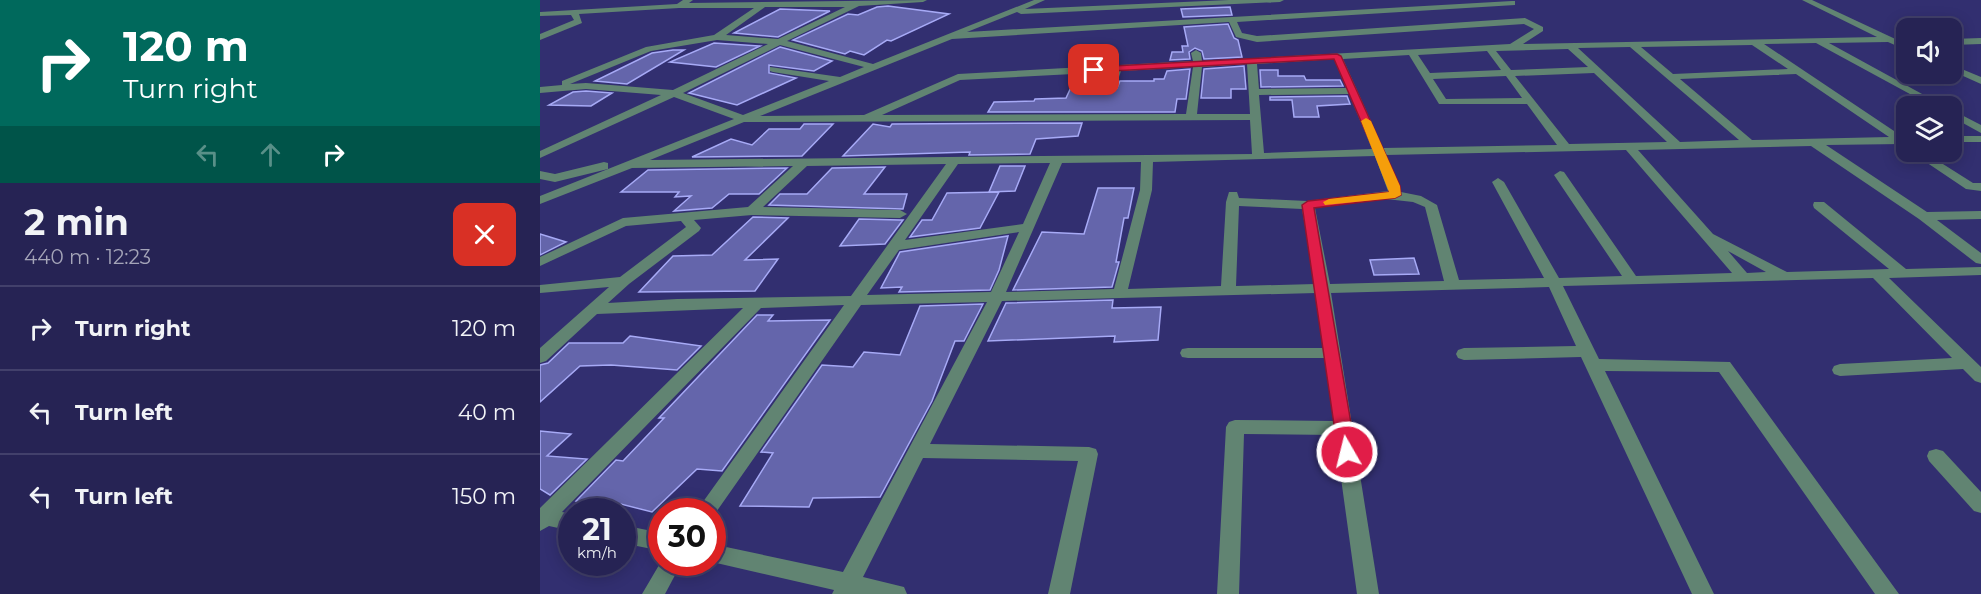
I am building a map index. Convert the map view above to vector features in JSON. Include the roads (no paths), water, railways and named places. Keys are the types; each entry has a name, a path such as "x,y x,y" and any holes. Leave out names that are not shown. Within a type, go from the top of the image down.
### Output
{"street":[{"path":"679,6 689,0"},
{"path":"540,15 679,6 857,4 923,0"},
{"path":"540,200 1041,0"},
{"path":"1009,13 1280,0"},
{"path":"1806,0 1896,41"},
{"path":"952,36 1512,3"},
{"path":"540,155 857,4"},
{"path":"717,37 763,5"},
{"path":"1366,12 1382,30"},
{"path":"540,37 579,21 575,14"},
{"path":"1312,15 1325,34"},
{"path":"1232,20 1239,35 1245,38 1525,21 1540,29 1512,47"},
{"path":"543,91 649,49 717,37 780,42 874,67"},
{"path":"1816,39 1921,96"},
{"path":"867,118 958,77 1337,56 1417,54 1512,47 1890,39"},
{"path":"1753,41 1896,136"},
{"path":"1962,42 1981,41"},
{"path":"1632,44 1750,144"},
{"path":"1569,45 1678,146"},
{"path":"1489,48 1566,148"},
{"path":"1191,117 1198,64 1196,53"},
{"path":"1417,54 1443,102 1530,101"},
{"path":"1337,56 1394,186 1395,195"},
{"path":"1252,61 1258,157"},
{"path":"773,69 841,80"},
{"path":"1111,86 1117,69"},
{"path":"1427,76 1596,70"},
{"path":"1671,77 1799,71"},
{"path":"1962,72 1981,81"},
{"path":"543,91 586,86 674,93 744,118 1256,117"},
{"path":"1254,92 1352,91"},
{"path":"1962,119 1981,130"},
{"path":"1962,140 1981,139"},
{"path":"1815,142 1924,216 1981,260"},
{"path":"631,164 1258,157 1379,152 1896,142"},
{"path":"1630,147 1743,277"},
{"path":"540,175 555,178 661,152"},
{"path":"1120,293 1146,190 1147,158"},
{"path":"845,589 997,297 1058,159"},
{"path":"717,498 955,160"},
{"path":"752,211 804,162"},
{"path":"1933,162 1970,186 1981,187"},
{"path":"1560,175 1632,280"},
{"path":"1498,182 1554,282 1703,594"},
{"path":"1228,291 1232,198 1308,205 1395,195 1418,197 1431,205 1453,285"},
{"path":"1308,205 1323,288 1368,594"},
{"path":"1819,205 1903,273"},
{"path":"540,357 689,222 704,215 752,211 900,214"},
{"path":"1924,216 1981,215"},
{"path":"540,262 623,222 689,222"},
{"path":"895,246 1028,227"},
{"path":"1706,234 1785,276"},
{"path":"592,309 677,304 1981,271"},
{"path":"1876,274 1981,376"},
{"path":"540,289 624,281"},
{"path":"541,518 757,303"},
{"path":"1188,353 1332,353"},
{"path":"1464,354 1590,358 1724,366 1888,594"},
{"path":"1840,370 1967,363"},
{"path":"1228,594 1235,427 1344,428"},
{"path":"916,451 1089,454 1059,594"},
{"path":"1936,456 1981,505"},
{"path":"541,518 558,521"},
{"path":"726,557 845,589 896,594"},
{"path":"653,594 664,576"}]}
